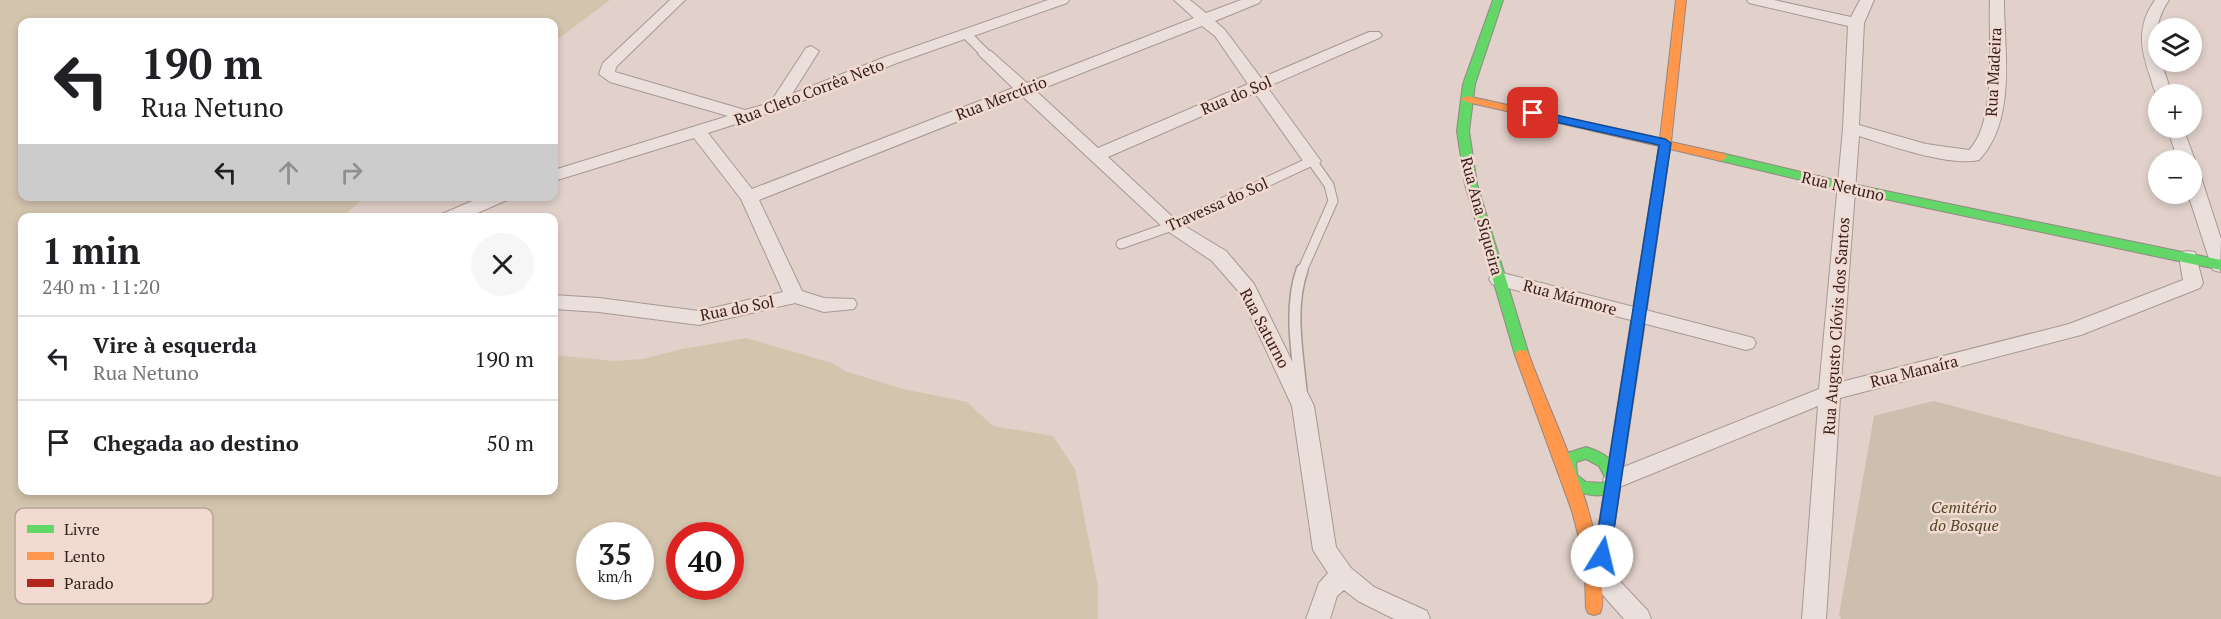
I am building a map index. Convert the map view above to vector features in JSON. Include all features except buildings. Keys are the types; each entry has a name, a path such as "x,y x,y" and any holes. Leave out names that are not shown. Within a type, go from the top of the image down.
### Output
{"street":[{"path":"678,0 609,66 607,74 616,79 747,116"},
{"name":"Rua Cleto Corrêa Neto","path":"558,174 776,106 891,60 1062,0"},
{"path":"1181,0 1220,33 1312,161"},
{"name":"Rua Mercúrio","path":"749,197 1254,0"},
{"name":"Rua Ana Siqueira","path":"1498,0 1473,73 1467,99 1464,134 1468,169 1518,344 1590,535 1597,573"},
{"path":"1594,614 1597,573 1614,480 1665,143 1681,0"},
{"path":"1754,0 1856,24"},
{"name":"Rua Augusto Clóvis dos Santos","path":"1814,619 1851,128 1856,24 1866,0"},
{"name":"Rua Madeira","path":"1851,128 1903,144 1954,155 1973,156 1984,145 1992,118 1996,83 1997,0"},
{"path":"2161,84 2148,37 2150,18 2162,0"},
{"name":"Rua do Sol","path":"1097,155 1374,35"},
{"path":"776,106 812,51"},
{"name":"Rua Saturno","path":"986,54 1172,226 1220,256 1247,289 1303,406 1325,550 1343,575 1366,594 1418,619"},
{"name":"Rua Netuno","path":"1467,99 1665,143 1846,187 2188,257 2221,266"},
{"path":"698,132 749,197 795,296"},
{"path":"460,213 489,201"},
{"path":"2201,204 2221,266"},
{"name":"Rua Manaíra","path":"1614,480 1830,393 2074,330 2193,283 2188,257"},
{"name":"Rua Mármore","path":"1499,279 1746,343"},
{"name":"Rua do Sol","path":"558,302 599,304 699,318 795,296 824,306 847,304"},
{"path":"1586,454 1608,464 1613,472 1614,480 1607,489 1593,492 1574,483 1566,472 1566,464 1569,458 1586,454 1600,452 1609,444 1623,420"},
{"name":"Rua Ana Siqueira","path":"1549,429 1559,442 1586,454"},
{"path":"1597,573 1639,619"},
{"path":"1318,619 1327,590 1343,575"}],"lane":[{"name":"Rua Saturno","path":"966,34 986,54"},
{"name":"Travessa do Sol","path":"1121,244 1172,226 1312,161"},
{"path":"1303,406 1296,320 1298,282 1305,259 1333,200 1330,187 1312,161"}],"shaded area":[{"path":"0,0 610,0 558,39 558,18 18,18 18,201 360,201 347,213 18,213 18,495 558,495 558,355 614,361 643,359 682,349 746,338 832,363 845,371 903,389 967,402 993,426 1053,436 1075,469 1098,587 1098,619 0,619"}],"green space":[{"name":"Cemitério do Bosque","path":"1934,401 2221,477 2221,619 1841,619 1839,615 1874,416"}],"traffic: fast":[{"path":"1498,0 1469,84 1463,131 1471,184 1522,355"},
{"path":"1721,157 1847,187 2221,265"},
{"path":"1586,453 1601,459 1608,465 1614,480 1607,489 1583,488 1571,480 1567,467 1569,458 1586,453"}],"traffic: slow":[{"path":"1637,328 1665,143 1681,0"},
{"path":"1467,99 1721,157"},
{"path":"1522,355 1580,511 1593,575 1594,608"}],"traffic: jam":[{"path":"1601,562 1637,328"}],"route":[{"path":"1533,113 1665,143 1602,556"}]}
